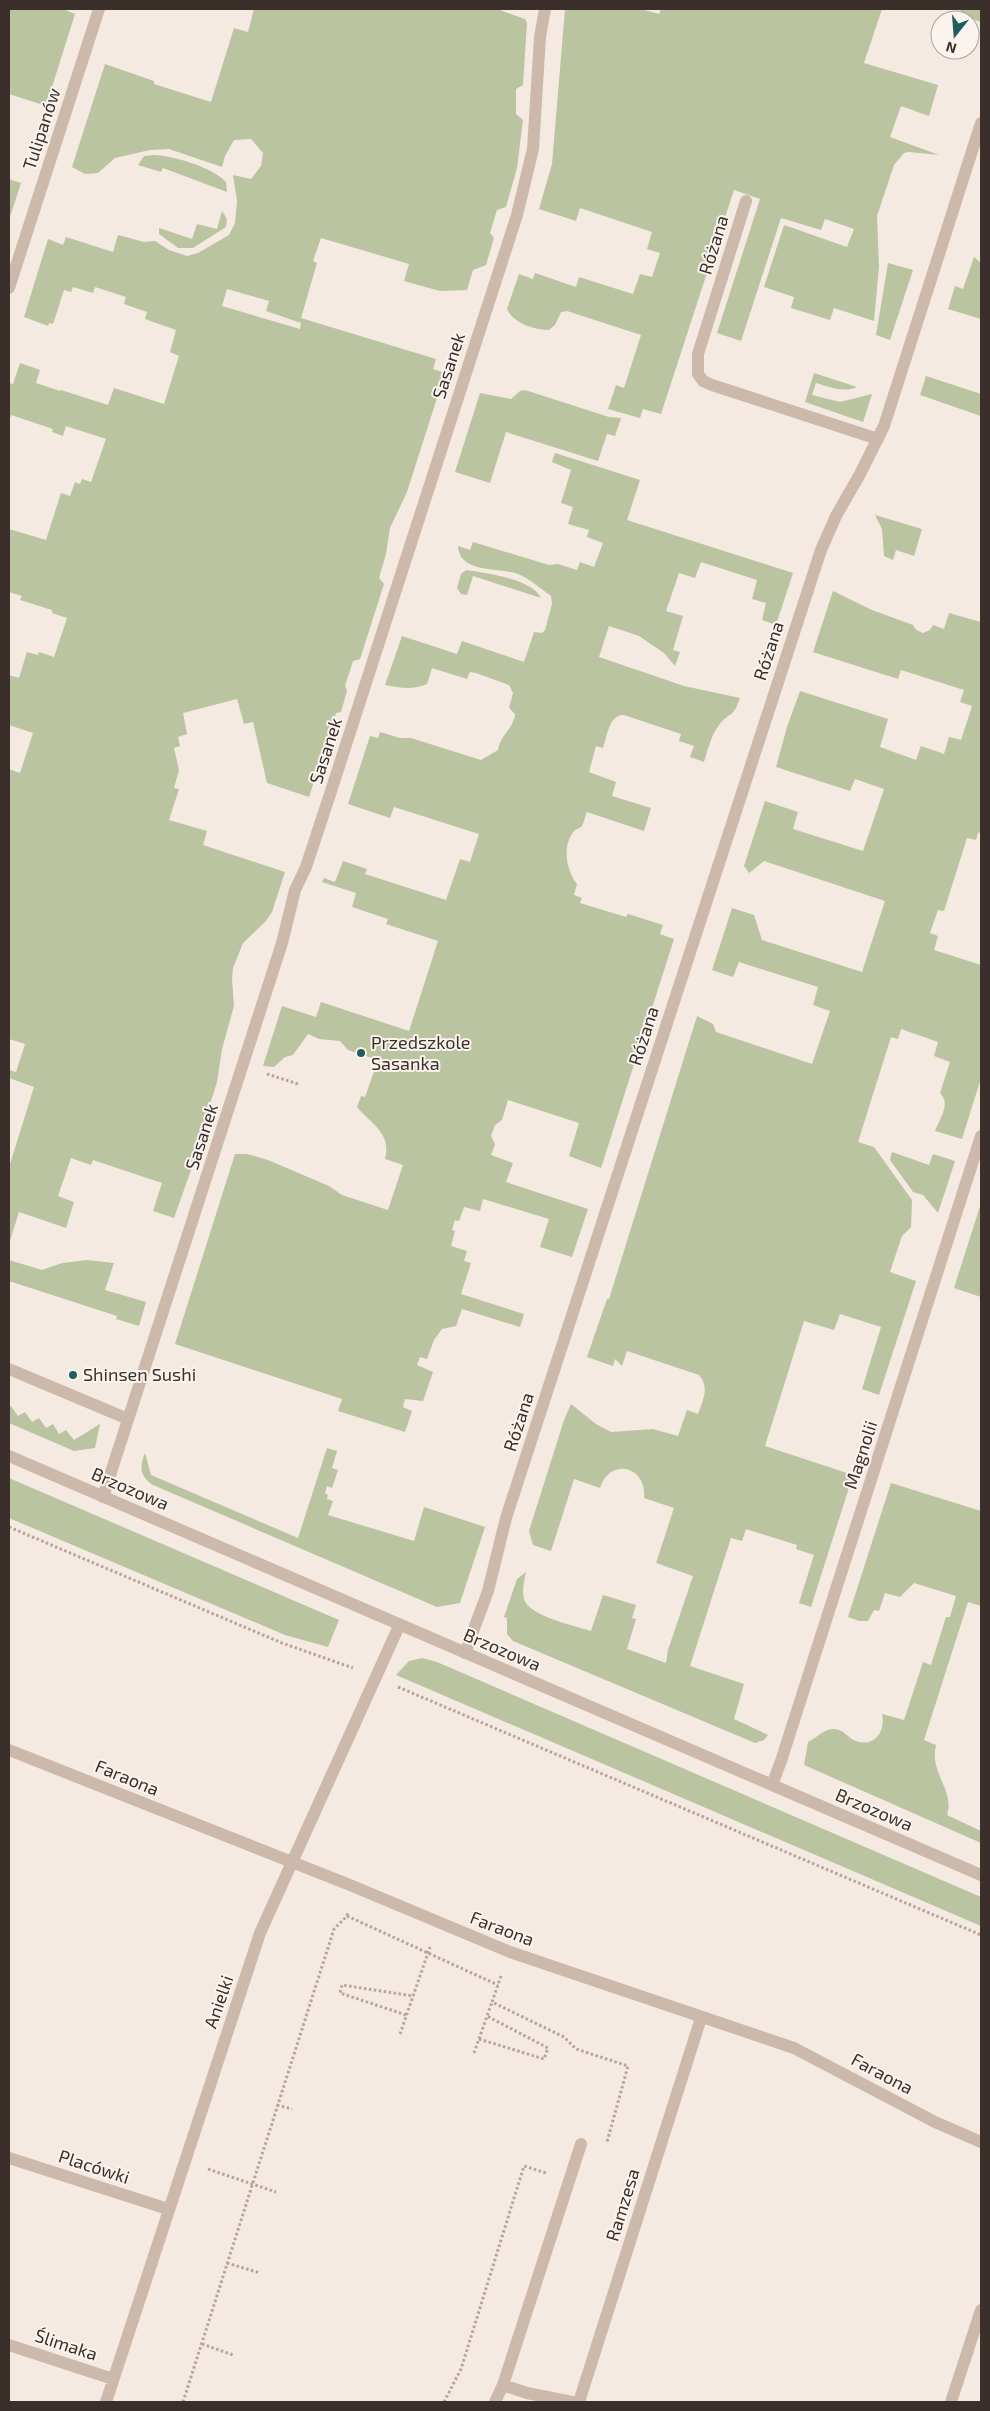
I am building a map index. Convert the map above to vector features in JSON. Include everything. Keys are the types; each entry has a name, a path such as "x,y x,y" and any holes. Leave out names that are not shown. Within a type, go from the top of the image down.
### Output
{"street":[{"name":"Tulipanów","path":"9,288 99,9"},
{"name":"Sasanek","path":"103,1497 279,952 295,890 306,867 332,788 517,215 533,149 540,37 545,9"},
{"name":"Różana","path":"465,1653 484,1604 506,1518 821,550 836,516 878,439 892,405 981,123"},
{"name":"Różana","path":"746,201 698,354 698,374 703,381 712,386 878,439"},
{"name":"Magnolii","path":"772,1785 782,1761 981,1136"},
{"path":"9,1369 128,1420"},
{"name":"Brzozowa","path":"9,1456 399,1626 981,1875"},
{"name":"Anielki","path":"106,2402 260,1933 293,1864 399,1626"},
{"name":"Faraona","path":"9,1750 564,1972 794,2048 935,2122 981,2142"},
{"name":"Ramzesa","path":"579,2402 701,2018"},
{"path":"495,2402 503,2385 581,2144"},
{"name":"Placówki","path":"9,2158 168,2209"},
{"path":"951,2402 981,2310"},
{"name":"Ślimaka","path":"9,2345 113,2379"},
{"path":"503,2385 527,2393 572,2402"}],"path":[{"path":"261,1072 298,1084"},
{"path":"9,1528 282,1643 356,1669"},
{"path":"392,1684 981,1936"},
{"path":"183,2402 334,1928 347,1916 348,1909"},
{"path":"347,1916 498,1985"},
{"path":"400,2034 438,1923"},
{"path":"406,2015 340,1993 342,1985 413,1996"},
{"path":"474,2052 492,2002"},
{"path":"479,2039 544,2059 548,2048 487,2016"},
{"path":"277,2106 292,2109"},
{"path":"599,2142 607,2144"},
{"path":"184,2161 276,2192"},
{"path":"444,2402 461,2369 524,2166 552,2175"},
{"path":"227,2263 260,2273"},
{"path":"202,2344 233,2355"}],"green space":[{"path":"9,9 63,9 75,14 46,106 9,94"},
{"path":"254,9 497,9 525,19 527,23 523,85 516,89 516,114 523,120 517,168 506,207 497,210 490,233 494,238 486,265 473,270 467,290 440,291 404,281 409,264 321,238 313,261 317,263 301,318 436,359 433,369 445,373 407,492 390,528 386,554 379,578 384,584 360,659 353,661 345,686 347,691 341,712 336,713 309,797 267,783 253,722 244,724 237,699 183,713 187,734 178,737 180,746 174,748 179,770 174,788 179,789 169,820 207,831 203,845 285,872 272,912 265,922 243,943 233,968 234,1006 222,1049 217,1082 206,1117 207,1125 174,1218 153,1211 162,1183 93,1160 91,1165 71,1158 58,1196 74,1202 66,1228 19,1212 9,1244 9,1167 34,1087 9,1078 9,1070 16,1072 25,1044 9,1039 9,769 20,773 33,733 9,725 9,675 19,678 27,652 38,655 39,652 54,657 67,618 52,613 52,610 20,600 22,596 9,592 9,529 46,540 61,493 70,496 75,482 80,484 82,479 91,482 106,439 66,426 63,436 52,432 53,429 11,415 9,422 9,383 13,384 20,363 40,370 36,383 108,405 114,388 164,404 179,356 170,352 176,330 145,319 147,312 124,304 126,297 95,287 93,293 73,287 71,292 64,290 53,324 49,323 48,326 24,317 48,239 63,245 66,237 113,252 118,235 144,242 155,241 169,250 187,256 198,253 229,235 235,223 237,201 233,175 251,179 261,166 263,153 251,139 234,140 225,156 222,167 169,149 150,150 115,158 98,173 85,174 72,167 105,64 154,81 154,84 211,102 234,28 248,32","holes":["227,289 269,301 266,311 301,323 300,329 222,306"]},
{"path":"565,9 641,9 659,14 661,9 882,9 864,63 938,85 929,116 901,106 890,137 939,155 904,153 894,165 877,216 879,267 874,321 834,308 830,320 791,308 794,297 764,287 784,225 847,247 854,229 825,219 821,230 781,218 741,341 717,333 760,199 734,190 661,414 643,409 640,418 608,409 616,385 624,388 641,335 567,311 561,312 555,325 549,330 525,325 510,314 507,309 519,274 533,279 535,273 576,287 579,277 633,294 640,274 652,277 660,253 647,249 652,232 580,208 576,221 539,209 552,164"},
{"path":"981,9 981,22 980,10 961,10"},
{"path":"154,155 182,160 212,172 226,182 227,192 163,168 161,172 138,165 144,156"},
{"path":"9,179 21,183 9,220"},
{"path":"222,211 227,219 226,227 193,248 178,248 159,234 159,228 192,239 197,224 217,229"},
{"path":"974,257 981,263 981,319 948,309 955,286 963,289"},
{"path":"888,263 913,270 890,340 876,335"},
{"path":"814,373 857,387 852,389 831,388 816,383 812,395 840,402 872,394 863,422 805,402"},
{"path":"926,376 981,394 981,416 920,395"},
{"path":"525,390 609,417 621,418 615,436 607,434 598,461 506,432 490,483 455,472 480,393 511,399 520,391"},
{"path":"555,453 640,480 627,520 793,573 776,625 762,620 766,603 752,599 757,580 701,562 695,578 679,573 666,611 683,616 673,650 680,652 675,666 664,653 639,636 609,626 599,657 684,686 740,698 733,712 716,729 704,762 690,757 694,746 679,741 681,734 624,715 615,718 612,722 603,748 596,746 589,772 616,782 612,796 651,808 644,831 587,812 582,826 573,833 567,846 568,866 577,884 574,895 582,898 580,903 626,917 628,914 663,925 660,934 674,939 601,1168 569,1156 579,1123 508,1100 502,1120 495,1125 491,1136 495,1144 491,1155 513,1163 506,1182 588,1209 572,1257 540,1247 549,1219 483,1199 480,1211 464,1207 459,1221 455,1220 452,1230 455,1231 451,1246 467,1251 464,1261 471,1263 461,1294 524,1314 520,1327 462,1309 456,1326 442,1329 434,1340 427,1359 420,1357 417,1365 433,1372 423,1401 405,1399 403,1407 412,1411 405,1432 338,1411 342,1399 175,1344 235,1154 247,1154 268,1160 329,1186 342,1195 388,1210 403,1165 385,1159 386,1142 383,1136 357,1107 361,1096 365,1097 378,1060 348,1050 340,1041 319,1039 308,1034 293,1055 285,1057 274,1067 263,1066 282,1006 316,1017 321,1002 409,1031 438,941 386,924 388,919 352,907 356,893 322,882 324,878 335,882 343,861 367,869 365,874 446,900 460,859 470,862 479,834 394,807 390,818 348,804 370,736 378,738 380,732 400,738 411,738 481,760 498,750 501,740 512,723 515,714 509,708 513,693 509,685 476,673 470,672 467,679 432,668 427,684 422,686 406,688 385,685 402,636 457,654 462,641 524,662 534,632 542,633 545,630 552,604 551,596 518,574 482,568 465,561 460,555 458,546 470,550 473,542 549,565 558,564 577,570 580,562 594,567 603,543 587,537 589,530 568,524 573,507 561,503 571,470 552,462"},
{"path":"875,515 922,529 914,556 896,550 893,560 884,556 882,529"},
{"path":"466,570 496,575 519,582 536,591 541,598 473,576 467,595 461,594 457,588 461,574"},
{"path":"833,591 872,610 913,625 916,630 923,633 930,630 933,625 944,629 949,613 981,622 981,832 978,833 976,840 967,838 944,911 938,910 930,933 938,936 934,950 981,965 981,1078 962,1139 935,1131 945,1106 940,1093 950,1062 934,1056 938,1042 901,1029 898,1039 891,1037 858,1142 874,1147 912,1200 911,1227 902,1236 890,1272 916,1281 879,1395 862,1389 881,1327 840,1314 834,1330 804,1321 765,1446 853,1475 811,1607 799,1603 814,1555 796,1549 797,1545 746,1529 742,1541 731,1538 690,1666 744,1684 734,1719 768,1735 764,1740 755,1743 513,1641 507,1634 507,1618 504,1617 517,1579 526,1572 523,1593 527,1605 543,1615 564,1623 591,1631 603,1595 636,1605 632,1618 636,1619 627,1649 666,1663 668,1650 693,1576 656,1563 674,1508 644,1498 640,1479 627,1469 619,1469 605,1478 600,1488 574,1479 551,1551 533,1545 529,1531 564,1420 571,1404 596,1424 611,1432 653,1429 678,1436 687,1410 698,1414 702,1403 705,1389 699,1375 627,1351 622,1366 615,1359 613,1366 587,1357 607,1299 609,1299 697,1016 713,1024 716,1032 812,1064 830,1011 813,1005 818,987 739,962 733,977 712,970 732,908 754,915 762,940 862,972 885,901 764,861 749,873 744,866 765,801 798,812 793,829 863,851 884,789 855,779 850,791 776,767 787,727 800,691 888,719 880,747 916,760 921,746 944,754 949,737 961,740 972,706 960,702 964,690 901,670 898,679 813,652"},
{"path":"892,1152 929,1165 933,1154 955,1161 938,1213 923,1195 913,1192 890,1160"},
{"path":"981,1203 981,1297 954,1288"},
{"path":"9,1260 42,1270 62,1263 87,1260 114,1263 105,1290 146,1302 139,1326 116,1319 117,1316 9,1281"},
{"path":"11,1406 18,1416 25,1412 32,1422 39,1418 46,1428 53,1424 59,1434 66,1430 74,1440 100,1424 95,1448 74,1451 9,1423 9,1407"},
{"path":"327,1448 337,1451 332,1468 338,1470 332,1488 327,1486 325,1493 328,1495 327,1499 333,1501 328,1515 414,1541 424,1507 485,1527 460,1603 437,1607 153,1485 143,1475 141,1467 145,1453 151,1475 298,1538"},
{"path":"9,1478 339,1620 328,1647 285,1635 9,1518"},
{"path":"891,1483 981,1511 981,1606 968,1602 924,1740 936,1745 936,1764 948,1797 947,1815 981,1831 981,1843 804,1765 808,1742 825,1731 836,1729 850,1738 863,1743 874,1740 878,1736 882,1726 882,1714 904,1720 923,1662 931,1665 946,1617 950,1617 956,1596 914,1583 900,1597 885,1593 879,1611 874,1610 868,1621 859,1621 848,1617"},
{"path":"422,1658 437,1662 981,1897 981,1926 396,1675 409,1661"}],"place":[{"name":"Przedszkole Sasanka","path":"361,1053"},
{"name":"Shinsen Sushi","path":"73,1375"}]}
